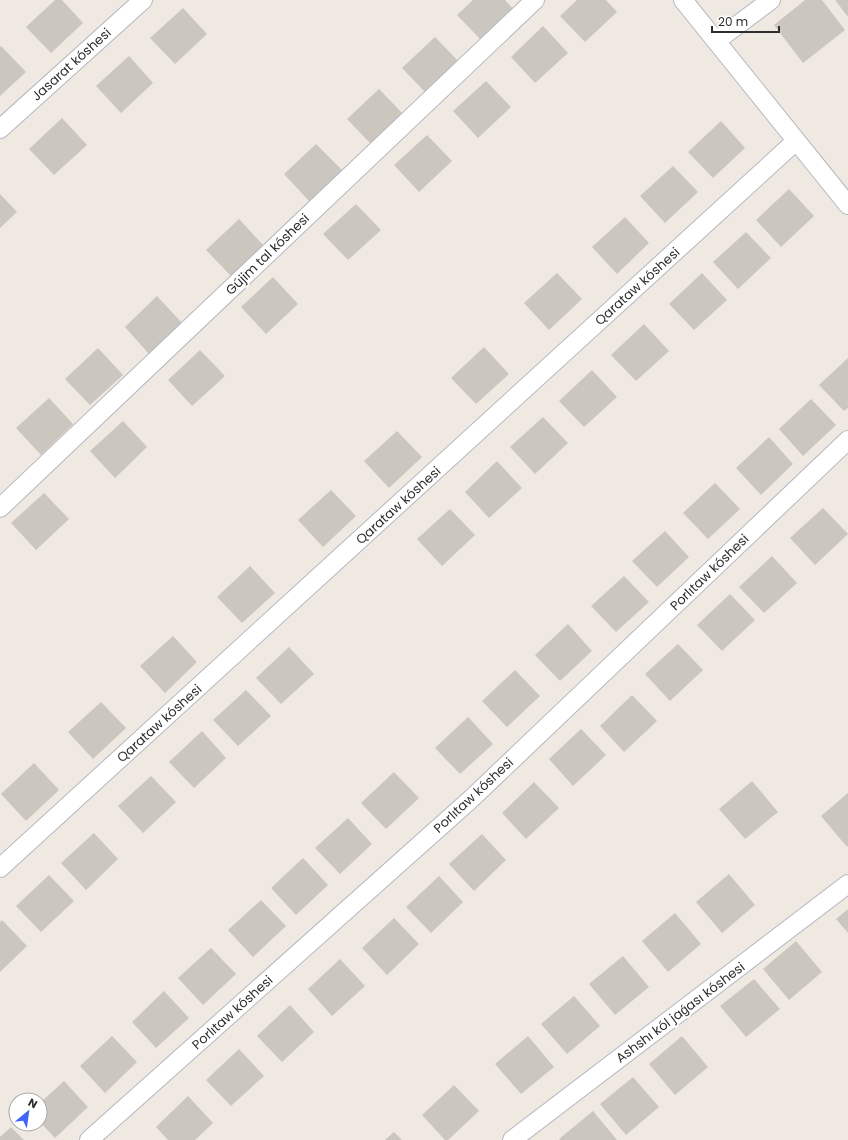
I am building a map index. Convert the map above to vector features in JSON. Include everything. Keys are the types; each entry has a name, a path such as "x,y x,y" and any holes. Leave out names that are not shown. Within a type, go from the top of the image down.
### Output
{"street":[{"name":"Jasarat kóshesi","path":"0,129 143,0"},
{"name":"Gújim tal kóshesi","path":"0,508 535,0"},
{"path":"683,0 848,205"},
{"path":"716,41 771,0"},
{"name":"Qarataw kóshesi","path":"0,868 796,141"},
{"name":"Porlıtaw kóshesi","path":"89,1140 471,798 848,440"},
{"name":"Ashshı kól jaǵası kóshesi","path":"512,1140 848,884"}],"building":[{"path":"55,0 62,0 83,23 51,53 26,27"},
{"path":"473,0 505,0 515,11 482,41 457,15"},
{"path":"577,0 606,0 617,12 585,42 560,16"},
{"path":"805,0 822,0 845,30 803,63 774,25"},
{"path":"835,0 848,0 848,17"},
{"path":"183,8 207,34 175,64 150,38"},
{"path":"543,26 568,53 535,83 511,57"},
{"path":"435,37 460,63 427,94 402,68"},
{"path":"1,46 26,72 0,96 0,47"},
{"path":"129,56 153,83 121,113 96,86"},
{"path":"486,81 511,107 478,138 453,111"},
{"path":"379,89 404,115 372,145 347,119"},
{"path":"62,118 87,145 54,175 29,149"},
{"path":"721,121 745,148 713,178 688,152"},
{"path":"427,135 452,161 419,192 394,165"},
{"path":"316,144 342,170 309,201 284,174"},
{"path":"673,166 698,192 665,223 640,196"},
{"path":"789,189 814,216 781,247 756,220"},
{"path":"0,194 17,212 0,228"},
{"path":"356,204 381,230 348,260 323,234"},
{"path":"625,217 649,243 617,274 592,247"},
{"path":"239,219 263,245 231,276 206,250"},
{"path":"746,232 771,258 738,289 713,262"},
{"path":"557,273 582,299 549,330 524,303"},
{"path":"702,273 727,300 694,330 669,304"},
{"path":"273,277 298,304 266,334 241,307"},
{"path":"157,296 182,323 149,354 125,327"},
{"path":"644,324 669,351 636,381 611,355"},
{"path":"484,347 509,374 476,404 451,378"},
{"path":"98,348 123,375 90,405 65,379"},
{"path":"200,350 225,376 192,406 168,380"},
{"path":"848,358 848,408 844,411 819,385"},
{"path":"592,370 617,397 584,427 559,401"},
{"path":"49,398 73,424 41,455 16,428"},
{"path":"811,399 836,425 803,456 779,429"},
{"path":"543,417 568,443 535,474 510,447"},
{"path":"123,421 147,447 115,478 90,451"},
{"path":"397,431 422,457 389,488 364,461"},
{"path":"769,437 793,464 761,495 736,468"},
{"path":"497,461 522,488 489,518 465,492"},
{"path":"715,483 740,509 708,539 683,513"},
{"path":"331,490 356,516 323,547 298,520"},
{"path":"44,493 69,519 36,550 11,523"},
{"path":"823,508 848,534 815,565 790,538"},
{"path":"450,509 475,535 442,566 417,539"},
{"path":"665,531 689,557 657,587 632,561"},
{"path":"772,556 797,583 764,613 739,587"},
{"path":"250,566 275,593 242,623 217,597"},
{"path":"624,576 649,602 616,632 591,606"},
{"path":"730,594 755,620 722,651 697,625"},
{"path":"568,624 592,651 560,681 535,655"},
{"path":"173,636 197,662 165,693 140,666"},
{"path":"678,644 703,670 670,701 645,674"},
{"path":"289,647 314,674 281,704 256,678"},
{"path":"515,670 540,696 507,727 482,701"},
{"path":"246,690 271,716 238,746 213,720"},
{"path":"632,695 657,721 624,752 600,726"},
{"path":"101,702 126,728 93,759 68,732"},
{"path":"468,717 493,744 460,774 435,748"},
{"path":"581,729 606,755 573,786 549,759"},
{"path":"202,731 226,758 194,788 169,762"},
{"path":"34,763 59,790 26,821 1,794"},
{"path":"394,772 419,798 386,829 361,803"},
{"path":"151,776 176,802 143,833 118,806"},
{"path":"752,781 778,812 745,839 719,809"},
{"path":"534,782 559,808 526,839 502,813"},
{"path":"848,793 848,846 847,847 821,816"},
{"path":"348,818 372,844 340,874 315,848"},
{"path":"94,833 118,859 86,890 61,863"},
{"path":"482,834 506,860 474,891 449,864"},
{"path":"303,858 328,885 296,915 271,888"},
{"path":"729,874 755,905 722,933 696,902"},
{"path":"49,875 74,901 41,932 16,906"},
{"path":"439,876 463,902 431,933 406,907"},
{"path":"261,900 286,926 253,957 228,930"},
{"path":"848,909 848,933 836,919"},
{"path":"675,913 701,944 668,972 642,941"},
{"path":"394,918 419,944 387,975 362,948"},
{"path":"2,920 27,946 0,972 0,922"},
{"path":"796,941 822,972 789,1000 763,969"},
{"path":"211,948 236,974 203,1005 178,978"},
{"path":"623,956 649,987 615,1015 589,984"},
{"path":"340,959 365,986 332,1016 308,989"},
{"path":"754,979 780,1009 746,1037 720,1006"},
{"path":"164,991 189,1018 156,1048 132,1022"},
{"path":"574,996 600,1026 567,1054 541,1024"},
{"path":"290,1005 314,1032 282,1062 257,1036"},
{"path":"112,1036 137,1062 105,1093 80,1066"},
{"path":"528,1036 554,1067 521,1094 495,1064"},
{"path":"682,1036 708,1067 675,1095 649,1064"},
{"path":"239,1049 264,1076 231,1106 206,1080"},
{"path":"633,1077 659,1107 626,1135 600,1104"},
{"path":"64,1081 88,1107 55,1138 48,1131 48,1096"},
{"path":"454,1085 479,1111 448,1140 445,1140 422,1115"},
{"path":"188,1096 213,1123 195,1140 168,1140 156,1127"},
{"path":"593,1111 617,1140 559,1139"},
{"path":"8,1130 8,1132 16,1132 24,1140 0,1140 0,1137"},
{"path":"394,1132 402,1140 385,1140"}]}
